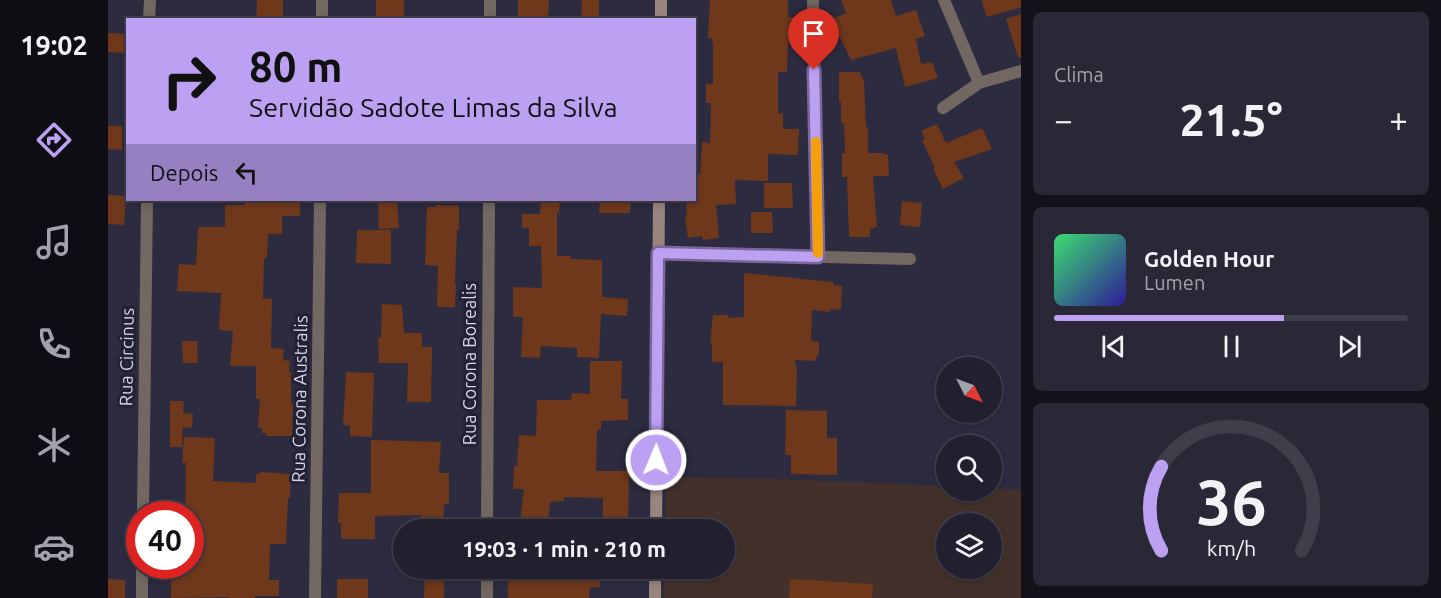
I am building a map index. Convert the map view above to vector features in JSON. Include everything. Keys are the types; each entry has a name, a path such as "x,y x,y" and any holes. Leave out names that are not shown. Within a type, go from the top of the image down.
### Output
{"street":[{"path":"149,18 150,0"},
{"path":"322,0 322,18"},
{"path":"490,0 490,18"},
{"path":"661,0 661,18"},
{"path":"813,0 818,257"},
{"path":"944,0 979,83"},
{"path":"943,108 979,83 1021,71"},
{"name":"Rua Circinus","path":"143,501 147,201"},
{"name":"Rua Corona Australis","path":"315,598 320,201"},
{"name":"Rua Corona Borealis","path":"487,519 489,201"},
{"path":"656,519 659,201"},
{"path":"658,253 910,259"},
{"path":"142,579 142,598"},
{"path":"487,579 487,598"},
{"path":"655,579 655,598"}],"shaded area":[{"path":"666,477 936,486 936,501 1002,501 1002,489 1021,490 1021,598 664,598 664,579 735,579 735,519 665,519"}],"building":[{"path":"257,0 283,0 283,18 256,18"},
{"path":"376,0 404,0 404,18 376,18"},
{"path":"518,0 549,0 548,18 518,18"},
{"path":"582,0 599,0 599,18 581,18"},
{"path":"710,0 788,0 788,17 799,18 796,42 788,42 787,72 778,72 778,114 783,113 783,129 799,129 798,155 768,154 768,181 735,180 736,204 716,205 719,238 703,240 702,236 688,238 685,216 687,215 686,201 696,201 696,174 700,174 702,142 710,143 711,103 706,103 706,84 713,84 713,47 712,38 708,38"},
{"path":"841,0 891,0 896,16 916,10 925,36 916,39 921,64 932,62 938,78 905,87 896,48 851,60 840,37 833,35 826,22 846,13"},
{"path":"981,0 1021,0 1021,7 987,17"},
{"path":"1021,14 1021,57 1018,57 1006,19"},
{"path":"108,33 126,34 126,53 108,52"},
{"path":"839,72 860,72 864,81 868,153 888,155 889,176 873,176 877,227 870,228 870,237 849,237 847,177 842,177 842,153 845,153 844,123 841,123 841,102 839,102"},
{"path":"937,124 946,143 982,128 992,149 954,162 964,178 943,189 922,140 925,139 921,131"},
{"path":"108,126 122,126 122,150 108,149"},
{"path":"764,183 792,183 793,208 764,208"},
{"path":"108,195 126,196 124,225 108,224"},
{"path":"280,201 300,201 300,216 282,216 282,234 268,234 267,258 264,258 263,298 272,299 271,348 284,349 283,360 290,361 291,404 293,404 292,436 266,436 266,433 262,433 262,428 258,428 260,399 256,399 256,366 230,366 233,331 219,330 221,293 177,291 179,264 196,265 198,227 225,227 225,205 245,205 245,202 280,203"},
{"path":"541,201 560,201 559,213 557,213 557,256 602,260 602,297 628,299 627,316 601,314 599,358 577,357 577,348 541,346 540,358 521,357 523,317 513,317 513,287 542,288 541,246 529,246 529,228 522,228 522,214 540,214"},
{"path":"600,201 631,201 630,213 599,213"},
{"path":"902,201 922,203 920,227 900,225"},
{"path":"397,202 399,228 379,229 378,203"},
{"path":"436,205 459,206 455,307 437,307 438,266 425,265 427,207 436,207"},
{"path":"751,212 772,212 773,233 751,233"},
{"path":"357,230 391,230 391,264 356,263"},
{"path":"744,273 833,282 833,285 842,286 841,310 830,309 830,312 812,310 811,341 819,342 819,353 815,361 795,360 796,406 723,405 723,362 712,362 712,344 710,344 713,315 728,315 728,318 744,317"},
{"path":"382,304 402,305 404,333 422,333 422,347 432,347 431,402 407,402 408,363 379,363 378,338 381,337"},
{"path":"182,341 197,341 198,363 183,363"},
{"path":"590,361 622,361 621,399 628,399 628,420 601,421 601,430 597,430 596,471 629,471 628,519 603,519 603,498 564,497 564,501 550,502 548,519 520,519 524,489 513,489 514,466 517,466 519,435 536,436 537,400 571,400 572,393 590,394"},
{"path":"346,372 374,373 372,437 350,436 350,426 343,425"},
{"path":"170,401 184,401 183,413 193,414 192,428 183,427 182,447 170,447"},
{"path":"786,410 827,411 827,438 837,438 837,475 791,474 791,455 785,455"},
{"path":"184,437 215,438 213,481 256,483 256,474 260,472 291,474 286,544 270,544 269,580 279,580 279,596 171,598 171,579 204,579 204,501 185,501 186,463 182,463"},
{"path":"371,440 441,442 439,473 449,473 449,504 444,504 443,519 421,519 421,515 375,516 375,539 341,539 341,523 338,523 339,494 371,493"},
{"path":"108,579 125,580 125,598 108,598"},
{"path":"337,579 368,579 368,598 337,598"},
{"path":"425,579 444,579 444,598 424,598"},
{"path":"508,579 600,579 600,587 590,587 589,598 508,598"},
{"path":"790,579 873,584 872,598 789,598"}],"slow traffic":[{"path":"816,142 818,253"}],"route":[{"path":"656,460 658,253 818,257 814,70"}]}
